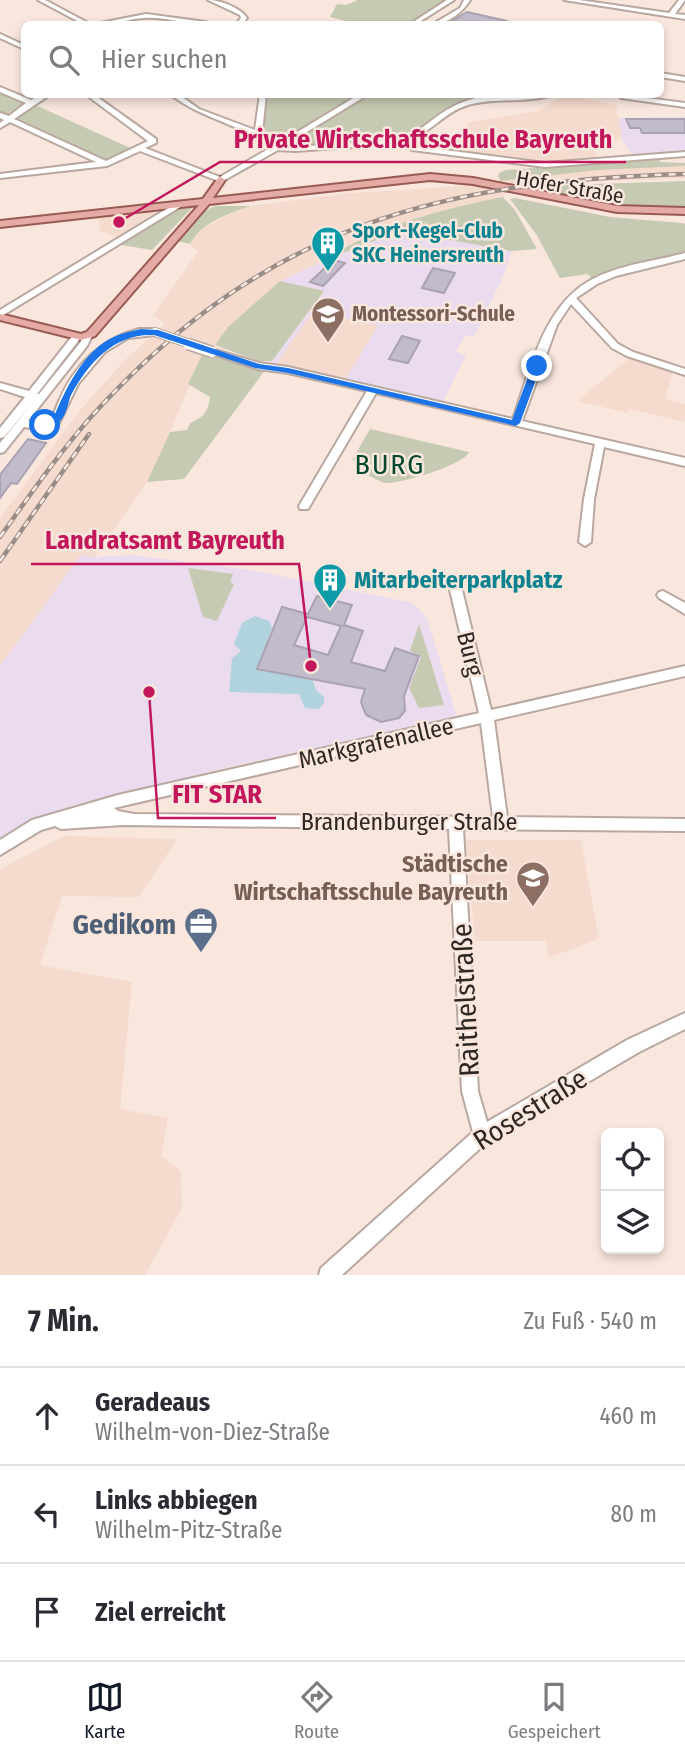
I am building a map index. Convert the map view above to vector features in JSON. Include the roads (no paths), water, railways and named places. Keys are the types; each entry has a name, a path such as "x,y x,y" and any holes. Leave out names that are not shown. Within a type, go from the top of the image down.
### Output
{"main road":[{"name":"Hofer Straße","path":"211,193 239,196 430,177 473,181 617,209 685,214"},
{"name":"Hofer Straße","path":"211,193 221,202 440,182 612,214 664,217 685,214"},
{"path":"0,225 181,204 211,193 239,196"},
{"path":"0,315 86,335 211,193"},
{"path":"664,217 685,222"}],"street":[{"path":"41,0 81,21"},
{"path":"211,0 242,13 244,18 242,21"},
{"path":"418,21 451,0"},
{"path":"567,0 685,17"},
{"path":"671,15 682,0"},
{"path":"441,21 462,9 466,1"},
{"path":"630,18 632,14 641,12"},
{"path":"116,21 146,16 184,21"},
{"path":"0,36 21,46"},
{"path":"664,76 685,79"},
{"path":"0,89 31,103"},
{"path":"0,126 4,116 40,98"},
{"path":"0,176 107,163 151,143 152,139 95,98"},
{"path":"179,98 197,110 258,134 274,147 295,149 399,141 413,137 448,112 465,104 517,98"},
{"path":"258,134 262,98"},
{"path":"142,149 211,193 274,147 359,98"},
{"path":"628,100 685,105"},
{"path":"4,116 107,163"},
{"path":"399,141 412,148 542,165 685,155"},
{"path":"0,315 181,204"},
{"path":"516,423 552,325 570,298 594,282 613,274 685,256"},
{"path":"570,298 615,346 629,354 685,372"},
{"path":"21,423 38,426 55,421 67,395 95,354 123,336 155,332 258,366 288,370 685,462"},
{"path":"0,435 36,397 86,335"},
{"path":"0,386 36,397"},
{"path":"304,506 372,391"},
{"path":"0,450 21,423 36,397"},
{"path":"584,542 600,443"},
{"name":"Burg","path":"456,590 486,718"},
{"path":"663,595 685,609"},
{"name":"Markgrafenallee","path":"0,848 37,825 100,806 685,671"},
{"name":"Markgrafenallee","path":"486,718 501,822"},
{"name":"Brandenburger Straße","path":"100,806 115,817 134,820"},
{"name":"Brandenburger Straße","path":"37,825 134,820 685,825"},
{"name":"Raithelstraße","path":"456,823 470,1091 482,1135"},
{"name":"Rosestraße","path":"339,1271 482,1135 633,1046 685,1021"}],"water":[{"path":"255,616 269,621 272,628 257,669 312,678 316,690 324,697 324,703 319,709 305,708 299,694 229,692 232,658 241,651 234,644 242,623"}],"railway":[{"path":"0,537 86,422 164,345 229,294 296,255 366,224 438,203 515,188 597,179 685,174"},
{"path":"0,561 89,434"}],"place":[{"name":"Private Wirtschaftsschule Bayreuth","path":"119,222"},
{"name":"Sport-Kegel-Club SKC Heinersreuth","path":"328,273"},
{"name":"Montessori-Schule","path":"328,344"},
{"name":"Mitarbeiterparkplatz","path":"330,610"},
{"name":"Landratsamt Bayreuth","path":"311,666"},
{"name":"FIT STAR","path":"149,692"},
{"name":"Städtische Wirtschaftsschule Bayreuth","path":"533,908"},
{"name":"Gedikom","path":"201,954"}],"district":[{"name":"BURG","path":"390,464"}]}
